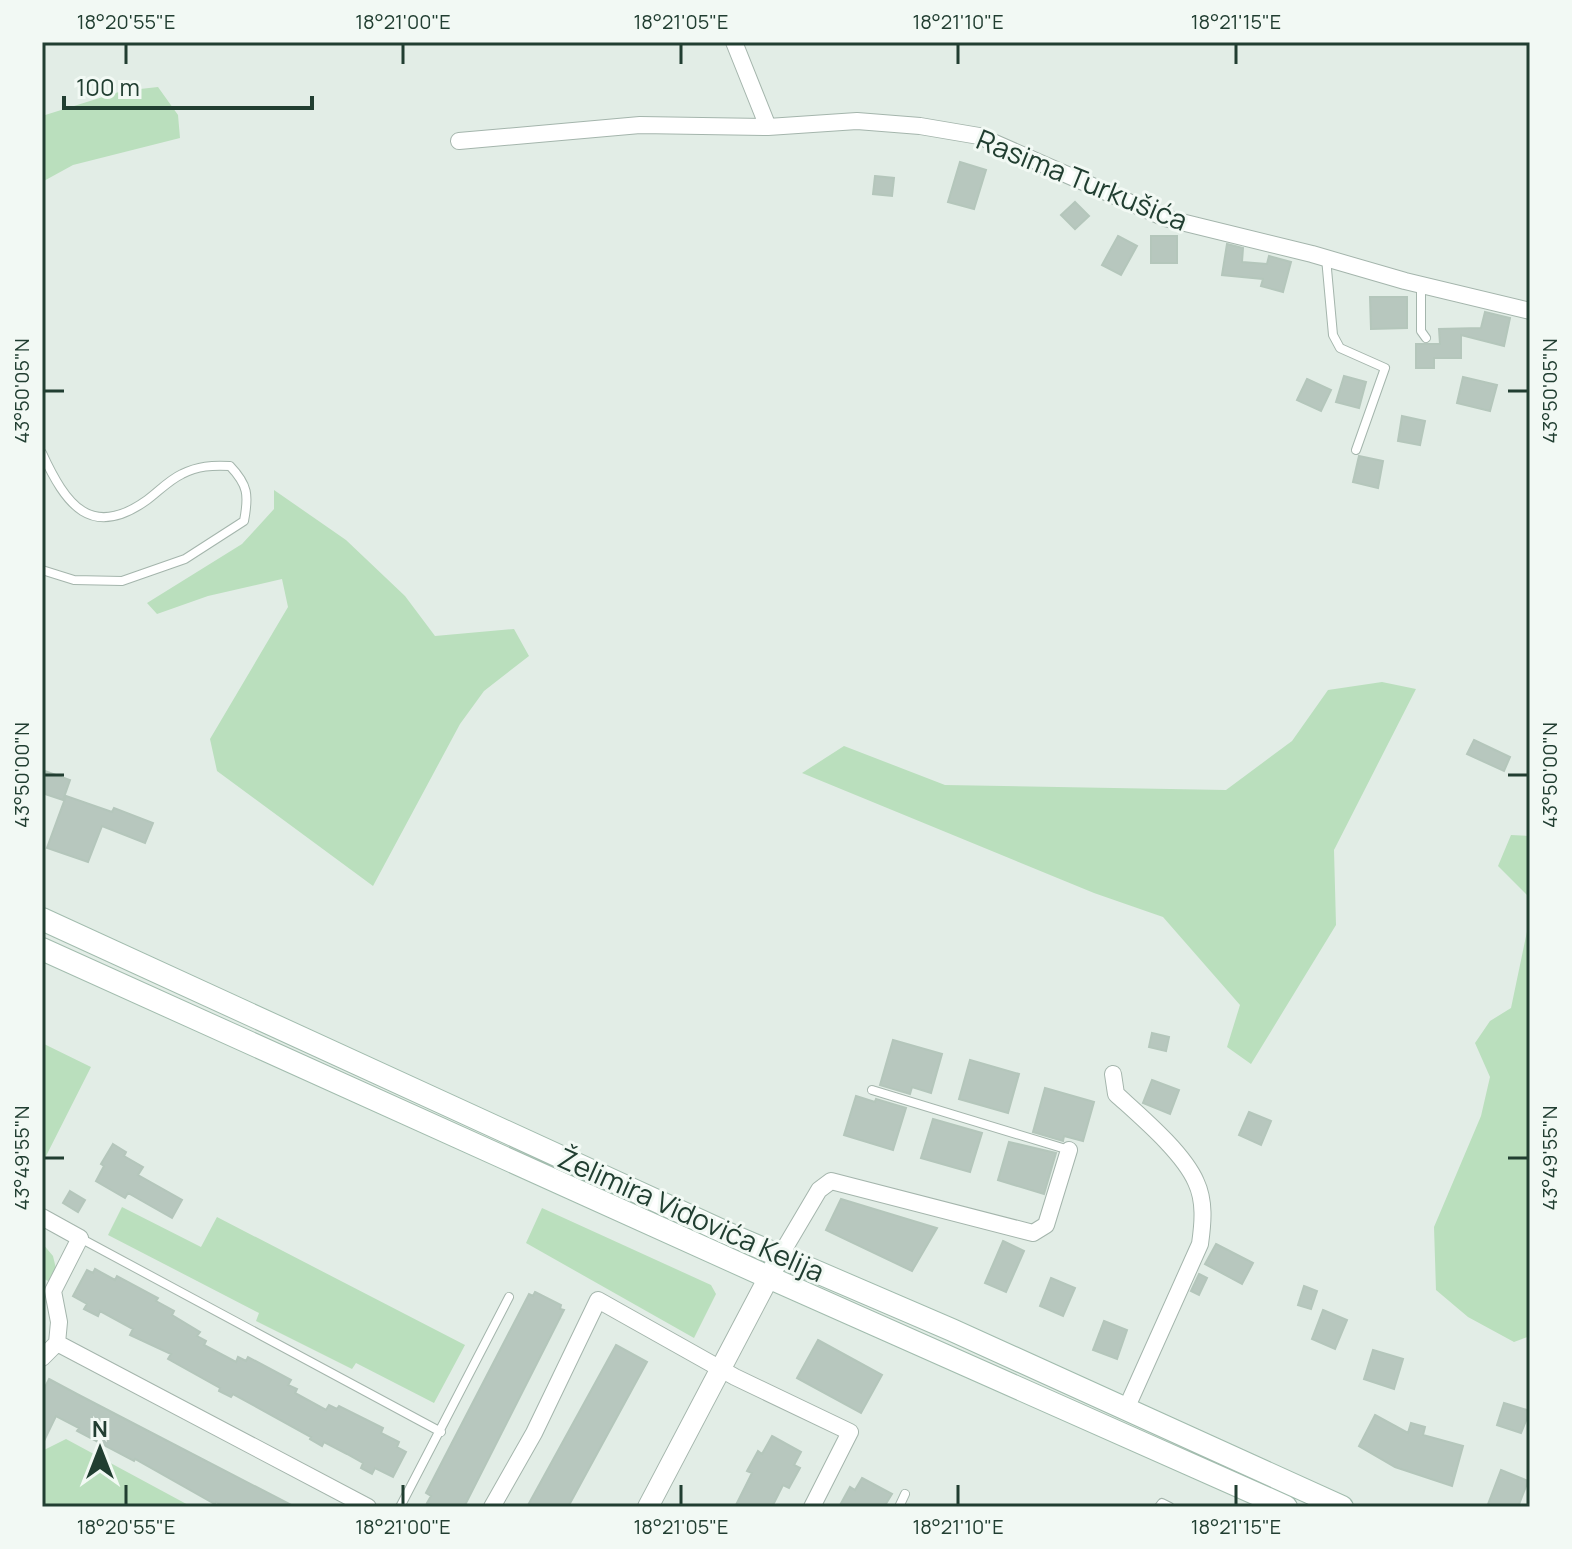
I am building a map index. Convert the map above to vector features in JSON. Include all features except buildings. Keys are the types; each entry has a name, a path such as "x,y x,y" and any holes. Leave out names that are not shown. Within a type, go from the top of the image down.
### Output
{"main road":[{"name":"Želimira Vidovića Kelija","path":"42,919 780,1256 1342,1507"},
{"name":"Želimira Vidovića Kelija","path":"42,949 1286,1507"}],"street":[{"path":"734,42 768,127"},
{"name":"Rasima Turkušića","path":"459,141 640,125 768,127 857,121 920,126 979,136 1165,218 1530,311"},
{"path":"1113,1074 1116,1094 1152,1127 1196,1180 1202,1214 1200,1244 1126,1409"},
{"path":"648,1507 768,1277 819,1190 831,1181 1033,1233 1046,1225 1069,1150"},
{"path":"42,1217 80,1238 48,1288 59,1322 57,1343 42,1358"},
{"path":"492,1507 534,1433 598,1300 719,1368 850,1432 812,1507"},
{"path":"57,1343 368,1507"}],"lane":[{"path":"1326,257 1333,335 1340,348 1385,368 1356,450"},
{"path":"1421,284 1421,331 1426,338"},
{"path":"42,453 53,477 86,516 106,520 125,513 179,475 207,465 230,466 242,479 248,501 244,521 185,559 122,581 74,580 42,570"},
{"path":"872,1090 1069,1150"},
{"path":"80,1238 441,1432"},
{"path":"400,1507 509,1297"},
{"path":"899,1507 905,1494"},
{"path":"1159,1507 1162,1503 1170,1507"}],"green space":[{"path":"158,87 178,115 180,138 73,165 42,182 42,116 122,91"},
{"path":"274,490 346,540 405,596 435,636 514,629 529,656 484,691 460,724 373,886 217,771 210,739 288,607 282,579 208,596 157,614 147,603 242,544 274,509"},
{"path":"1382,682 1416,689 1334,850 1336,925 1251,1064 1227,1047 1240,1005 1163,917 1094,893 802,773 844,746 945,785 1226,790 1292,741 1328,690"},
{"path":"1511,835 1530,836 1530,898 1498,866"},
{"path":"1530,917 1530,1336 1514,1342 1468,1317 1436,1290 1434,1227 1481,1116 1490,1077 1475,1043 1490,1021 1511,1008"},
{"path":"42,1043 91,1067 42,1164"},
{"path":"122,1207 201,1247 217,1217 465,1345 434,1403 356,1363 352,1369 256,1321 259,1313 108,1235"},
{"path":"542,1208 711,1285 716,1294 694,1338 526,1243"},
{"path":"42,1243 53,1256 57,1273 52,1283 42,1278"},
{"path":"66,1439 192,1507 42,1507 42,1451"}]}
